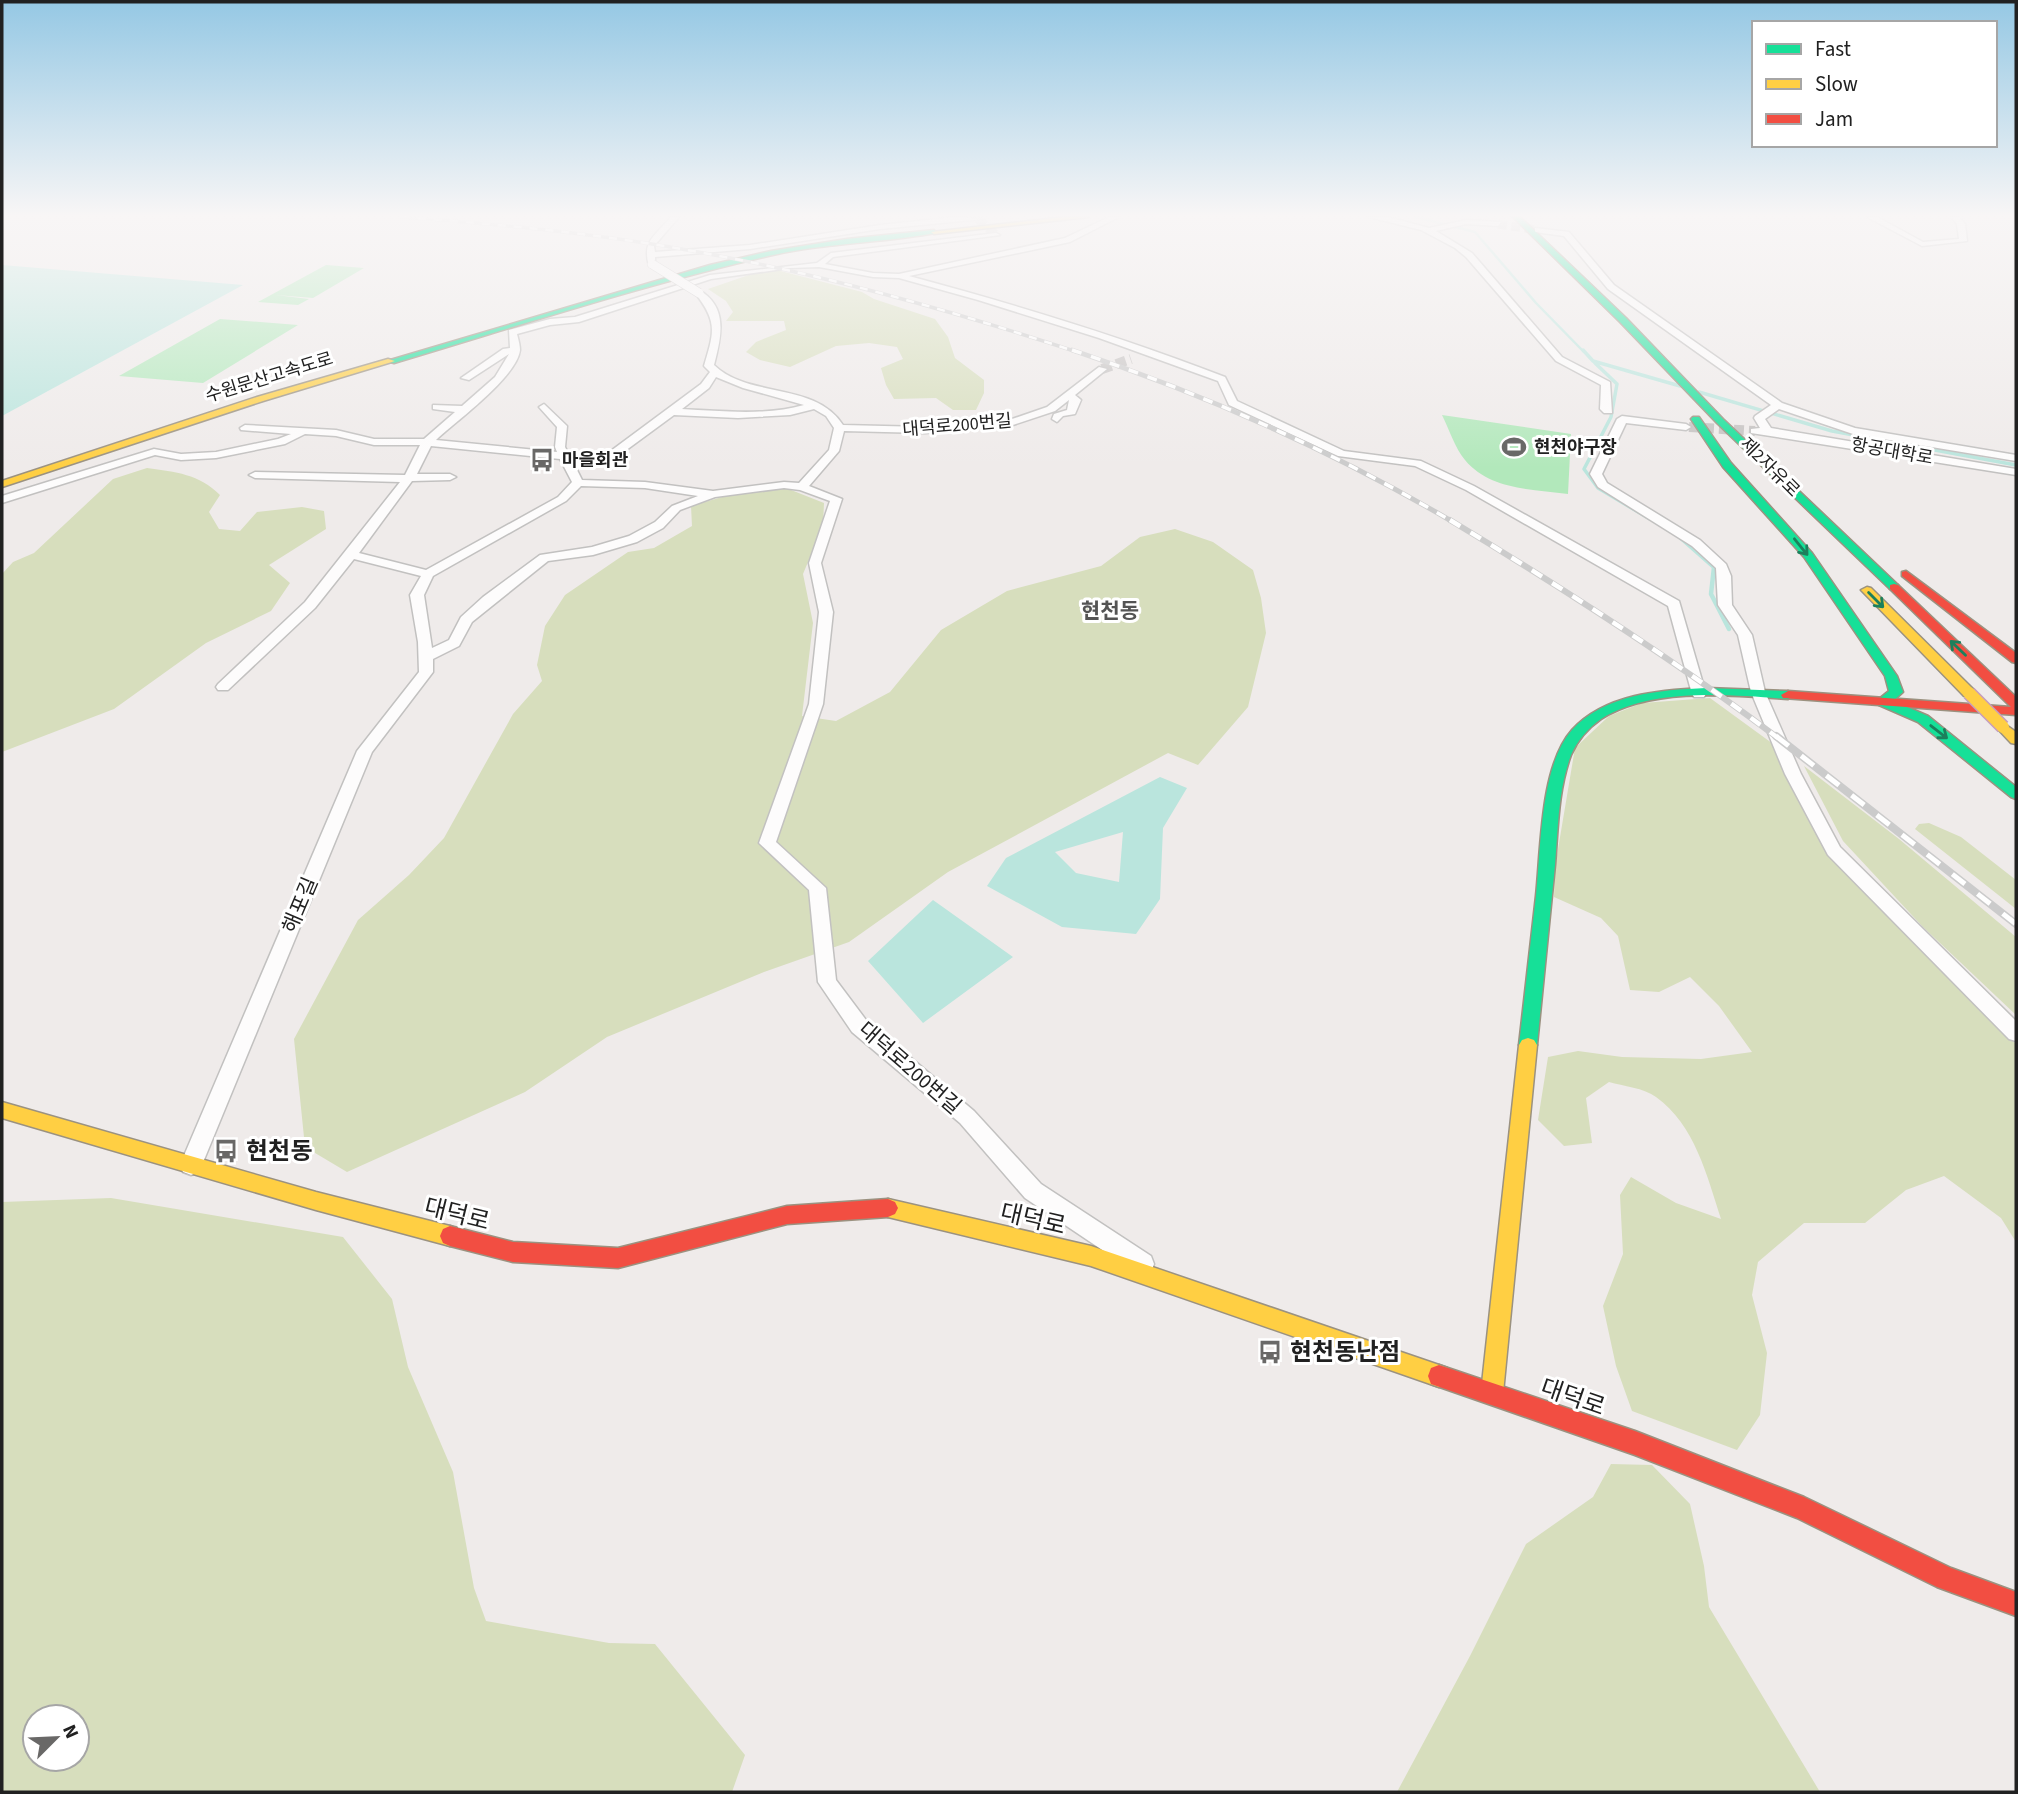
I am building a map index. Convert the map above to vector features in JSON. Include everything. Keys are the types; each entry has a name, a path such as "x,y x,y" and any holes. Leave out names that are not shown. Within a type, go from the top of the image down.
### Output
{"main road":[{"name":"수원문산고속도로","path":"2,474 255,393 578,301"},
{"name":"수원문산고속도로","path":"2,484 260,399 597,301"},
{"path":"1580,301 1597,318"},
{"name":"제2자유로","path":"1600,301 1720,421 2012,700"},
{"name":"제2자유로","path":"1690,419 1823,546"},
{"path":"1690,419 1727,465 1808,555 1873,649 1891,676 1896,692 1884,702"},
{"path":"1720,421 1768,453 1858,536 2016,659"},
{"path":"1852,576 2016,740"},
{"path":"1492,1393 1559,765 1573,736 1597,715 1634,701 1671,695 1758,692 2016,711"},
{"path":"1884,702 1923,719 2016,794"},
{"name":"대덕로","path":"2,1110 316,1201 513,1252 618,1258 787,1215 884,1207 1091,1256 1635,1443 1804,1509 1946,1578 2016,1604"}],"street":[{"path":"223,687 310,605 415,469 427,442 461,409 498,379 515,351 512,332 551,322 576,320 636,301"},
{"path":"707,301 713,307 720,326 709,366 714,374 739,384 781,393 830,414 839,428 834,451 802,487"},
{"path":"991,301 1153,352 1222,379 1233,403 1342,454 1417,463 1470,488 1674,604 1699,694"},
{"path":"1509,301 1559,359 1606,384 1605,409 1608,411"},
{"name":"항공대학로","path":"1628,301 1775,407 1853,431 2016,458"},
{"path":"466,377 506,351 515,351"},
{"path":"1131,359 1153,352"},
{"name":"대덕로200번길","path":"839,428 925,430 1013,422 1051,409 1102,369"},
{"path":"351,555 428,574 562,499 606,460 705,386 714,374"},
{"path":"1057,419 1059,414 1071,412 1076,400 1074,393"},
{"path":"672,412 738,415 790,412 811,406"},
{"path":"437,407 461,409"},
{"path":"544,407 562,426 560,447 578,483"},
{"name":"항공대학로","path":"1775,407 1759,418 1761,431 2016,472"},
{"path":"1690,419 1622,419 1596,474 1602,485 1686,536 1722,567 1725,576 1725,605 1745,635 1758,692 1793,774 1834,851 2016,1033"},
{"path":"245,428 336,433 374,442 427,442 606,460"},
{"path":"2,500 155,452 181,457 215,455 281,442 304,432"},
{"path":"255,475 407,479 450,477"},
{"name":"대덕로200번길","path":"578,483 645,485 713,494 785,485 802,487 836,499 815,563 826,612 816,704 767,843 817,888 827,982 859,1026 967,1117 1033,1191 1172,1284"},
{"path":"425,657 454,643 466,620 544,558 593,551 633,539 659,525 676,508 713,494"},
{"name":"해포길","path":"191,1165 365,751 426,672 416,595 428,574"}],"green space":[{"path":"260,301 306,301 298,305 258,302"},
{"path":"726,301 879,301 935,319 948,337 955,358 984,380 984,393 976,410 953,410 936,398 894,399 881,368 903,359 897,347 869,343 836,346 790,367 760,360 746,352 756,342 786,330 784,321 726,321 733,312"},
{"path":"220,319 298,325 203,383 119,376"},
{"name":"현천야구장","path":"1442,415 1571,434 1568,494 1526,489 1486,477 1461,455"},
{"path":"147,468 186,475 212,488 220,495 209,512 219,529 240,531 257,512 302,507 324,511 326,529 269,565 290,583 271,611 206,643 114,709 2,752 2,574 13,562 34,553 113,479"},
{"path":"786,488 824,503 823,526 803,574 813,623 802,716 836,721 890,692 941,630 1007,591 1101,566 1140,537 1175,529 1213,542 1253,570 1261,598 1266,633 1248,707 1198,765 1168,753 948,872 849,942 764,972 607,1037 525,1092 347,1172 305,1147 294,1039 358,920 409,875 444,838 513,714 542,681 537,665 545,626 565,595 628,552 654,548 692,526 691,506 743,491"},
{"path":"1710,698 1791,757 1836,847 1878,900 2016,1044 2016,1242 2001,1218 1944,1176 1906,1190 1865,1223 1804,1223 1758,1262 1752,1295 1767,1353 1760,1415 1737,1450 1632,1411 1616,1366 1603,1306 1623,1254 1620,1195 1631,1177 1676,1203 1721,1219 1698,1152 1681,1122 1651,1094 1609,1082 1586,1098 1592,1143 1564,1146 1538,1120 1548,1057 1578,1051 1622,1057 1701,1059 1752,1052 1719,1006 1690,977 1659,992 1630,990 1618,936 1601,918 1554,897 1555,867 1575,748 1609,716 1642,703"},
{"path":"1804,766 1899,839 2016,937 2016,1015 1922,926 1843,841"},
{"path":"1929,823 1961,837 2016,880 2016,909 1915,829 1919,824"},
{"path":"111,1198 343,1237 392,1299 408,1367 453,1472 474,1588 486,1621 609,1643 655,1644 745,1755 732,1792 2,1792 2,1202"},
{"path":"1611,1464 1652,1465 1690,1504 1704,1566 1709,1607 1820,1792 1397,1792 1526,1544 1593,1497"}],"water":[{"path":"2,301 214,301 2,416"},
{"path":"1160,777 1187,788 1163,828 1160,899 1136,934 1062,927 987,886 1006,858","holes":["1123,832 1119,882 1076,873 1055,852"]},
{"path":"933,900 1013,957 923,1023 868,961"}],"waterway":[{"path":"1534,301 1584,352"},
{"path":"1583,350 1593,361 1680,386"},
{"path":"1595,363 1617,384 1611,417 1584,469 1598,488 1650,519"},
{"path":"1699,392 1832,431 2016,465"},
{"path":"1680,537 1714,567 1711,594 1729,629"}],"tunnel":[{"path":"1102,369 1131,359"},
{"path":"1689,427 1755,431"}],"railway":[{"path":"907,301 1077,352"},
{"path":"1072,350 1170,385 1267,426 1361,471 1453,522"},
{"path":"1450,520 1617,625 1778,738"},
{"path":"1776,736 2016,924"}],"traffic: fast":[{"path":"391,361 597,301"},
{"path":"1603,301 1720,421 1894,587"},
{"path":"1696,419 1727,465 1808,555 1891,676 1896,692 1884,702 1923,719 2016,794"},
{"path":"1528,1045 1554,798 1564,755 1577,733 1595,717 1619,705 1646,698 1706,692 1788,695"}],"traffic: slow":[{"path":"2,484 260,399 391,361"},
{"path":"1867,590 1969,693"},
{"path":"1969,693 2003,727"},
{"path":"2003,727 2016,740"},
{"path":"1492,1393 1528,1045"},
{"path":"2,1110 316,1201 450,1236"},
{"path":"888,1208 1091,1256 1439,1376"}],"traffic: jam":[{"path":"1906,574 2016,659"},
{"path":"1894,587 2016,704"},
{"path":"1788,695 2016,711"},
{"path":"450,1236 513,1252 618,1258 787,1215 888,1208"},
{"path":"1439,1376 1635,1443 1804,1509 1946,1578 2016,1604"}],"place":[{"name":"현천야구장","path":"1514,447"},
{"name":"마을회관","path":"542,460"},
{"name":"현천동","path":"226,1151"},
{"name":"현천동난점","path":"1270,1352"}],"district":[{"name":"현천동","path":"1110,611"}]}
